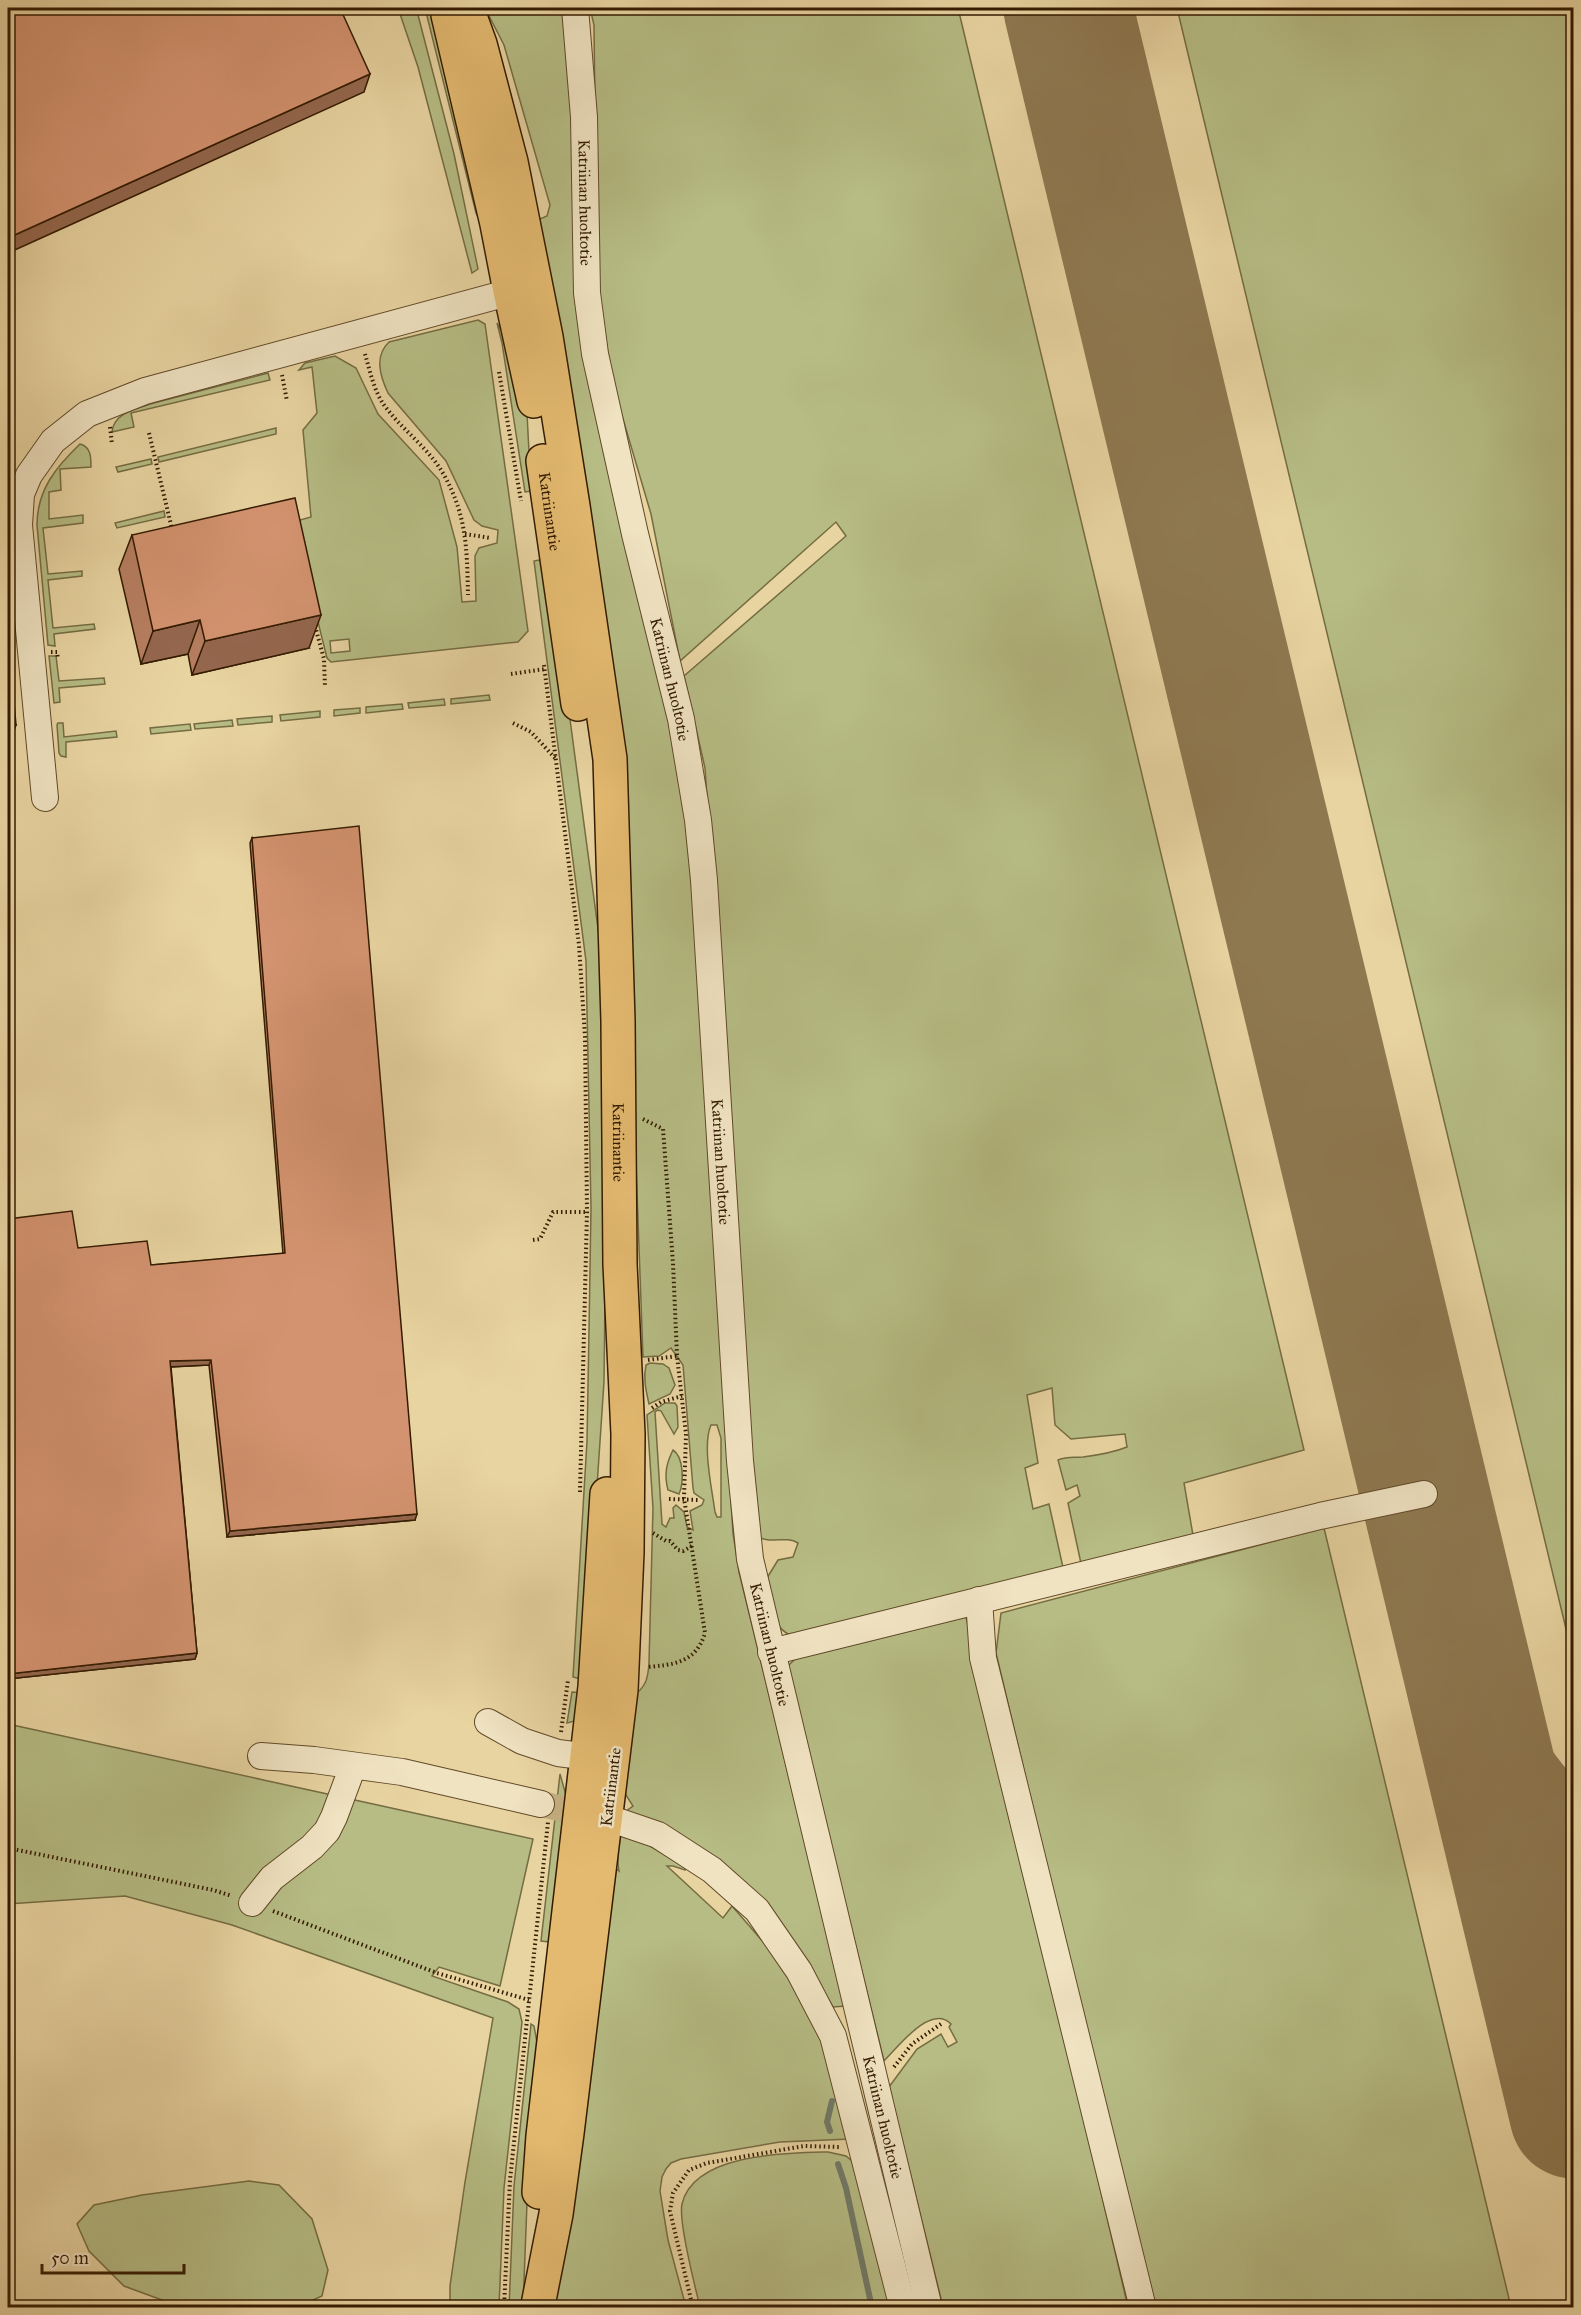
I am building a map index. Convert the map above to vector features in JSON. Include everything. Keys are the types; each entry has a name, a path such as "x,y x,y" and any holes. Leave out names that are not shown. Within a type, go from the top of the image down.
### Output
{"main road":[{"name":"Katriinantie","path":"446,8 495,213 523,288"},
{"name":"Katriinantie","path":"467,8 480,44 511,162 532,385 588,768 618,1021 620,1264 628,1434 627,1552 621,1690 587,1756 567,2133 556,2214 538,2306"}],"lane":[{"name":"Katriinan huoltotie","path":"575,8 584,117 587,293 595,354 632,524 681,719 698,820 704,880 744,1510 750,1559 929,2307"},
{"path":"45,798 19,525 21,494 29,475 53,441 87,414 145,391 523,288"},
{"path":"771,1652 1309,1519 1424,1494"},
{"path":"979,1600 983,1658 1143,2307"},
{"path":"488,1722 522,1741 587,1756"},
{"path":"261,1756 402,1772 545,1811"},
{"path":"252,1903 272,1878 295,1861 327,1831 353,1766"},
{"path":"620,1822 658,1835 712,1870 757,1910 799,1971 833,2036 903,2307"},
{"path":"864,2152 893,2157"}],"path":[{"path":"358,333 373,380 384,405 426,450 444,474 458,507 465,534 468,595"},
{"path":"499,368 522,508"},
{"path":"149,433 172,530"},
{"path":"465,534 490,538"},
{"path":"315,625 324,659 325,687"},
{"path":"543,658 579,945 585,1037 587,1212 580,1500"},
{"path":"511,674 545,669"},
{"path":"513,723 531,732 556,759"},
{"path":"633,1115 663,1129 677,1356 686,1434 684,1498 705,1633 701,1646 679,1664 642,1667"},
{"path":"534,1240 540,1239 553,1212 587,1212"},
{"path":"639,1360 677,1356"},
{"path":"643,1414 661,1402 682,1396"},
{"path":"669,1499 698,1500"},
{"path":"649,1531 666,1541 670,1540 678,1550 683,1551 692,1546"},
{"path":"568,1672 587,1756"},
{"path":"530,2000 545,1811"},
{"path":"876,2088 912,2044 941,2024"},
{"path":"693,2307 670,2211 673,2193 689,2170 707,2163 804,2146 842,2147 864,2152"}],"green space":[{"path":"398,8 416,8 418,15 454,154 478,269 472,273 418,67"},
{"path":"425,8 437,8 480,221 476,213"},
{"path":"485,8 564,8 572,87 575,281 678,756 693,885 733,1533 739,1572 845,2006 833,2007 785,1928 622,1814 633,1806 624,1792 632,1697 645,1682 649,1663 653,1508 647,1415 665,1403 675,1403 677,1406 678,1427 674,1434 661,1411 655,1412 662,1524 666,1527 670,1518 674,1518 673,1508 676,1505 684,1512 687,1527 693,1530 690,1511 702,1505 704,1500 694,1493 693,1488 683,1365 671,1348 659,1356 643,1357 634,1109 533,222 547,216 550,205 504,45","holes":["711,1425 717,1425 721,1438 721,1517 717,1517 715,1512 707,1444"]},
{"path":"590,8 958,8 1304,1450 1184,1483 1194,1541 1082,1568 1068,1503 1080,1496 1077,1485 1066,1490 1058,1460 1100,1455 1127,1447 1125,1434 1071,1439 1055,1425 1052,1388 1027,1395 1038,1463 1025,1468 1033,1509 1049,1504 1064,1572 792,1636 779,1626 772,1612 767,1578 778,1560 793,1557 798,1543 788,1540 767,1540 757,1536 705,768 684,676 846,536 836,522 680,661 651,514 613,385 597,284 594,25"},
{"path":"1177,8 1573,8 1573,1658"},
{"path":"478,320 485,324 528,631 518,642 331,662 327,658 293,522 311,517 303,430 317,413 312,367 299,370 305,363 335,356 356,368 378,414 439,480 457,547 462,602 476,601 475,556 479,548 497,543 498,530 482,526 474,520 446,461 388,393 381,373 380,360 381,353 389,342","holes":["349,639 350,651 331,653 330,641"]},
{"path":"497,323 510,345 526,394 531,491 525,492"},
{"path":"268,373 270,380 131,413 134,427 112,432 117,420 131,410"},
{"path":"276,428 276,434 159,462 158,457"},
{"path":"80,444 88,450 91,467 60,469 61,490 49,492 49,519 83,515 83,523 43,528 48,574 82,571 82,576 48,580 53,628 94,624 95,629 54,634 55,646 48,645 37,525 38,512 44,490 50,480 63,461"},
{"path":"151,459 152,464 118,472 116,467"},
{"path":"164,511 165,517 117,528 115,523"},
{"path":"539,560 565,682 601,951 606,1211 604,1382 584,1680 573,1677 587,1441 589,1331 591,1208 586,961 534,561"},
{"path":"49,656 56,656 59,681 104,678 105,684 59,688 60,702 54,703"},
{"path":"489,695 490,700 451,704 451,699"},
{"path":"444,699 445,705 409,708 408,703"},
{"path":"402,704 403,709 366,713 366,707"},
{"path":"360,708 360,713 334,716 334,710"},
{"path":"320,711 320,717 281,721 280,715"},
{"path":"272,716 272,722 238,725 237,719"},
{"path":"232,720 233,726 195,729 194,724"},
{"path":"58,723 63,723 64,737 116,731 117,737 66,742 66,757 61,756"},
{"path":"190,724 191,730 151,734 150,728"},
{"path":"663,1364 669,1368 675,1385 670,1394 649,1404 645,1375 646,1365"},
{"path":"673,1450 677,1453 682,1470 679,1494 668,1490 666,1479 666,1470"},
{"path":"1324,1528 1511,2307 1152,2307 996,1653 1001,1613"},
{"path":"966,1617 1128,2307 943,2307 889,2087 917,2049 941,2034 948,2047 957,2042 949,2027 951,2024 943,2019 934,2019 915,2029 884,2061 787,1667 795,1659"},
{"path":"572,1692 583,1693 575,1721 567,1723"},
{"path":"8,1724 533,1839 500,1986 439,1967 432,1976 508,2002 519,2009 522,2022 504,2188 499,2307 450,2307 450,2286 465,2182 493,2018 232,1925 125,1896 8,1904"},
{"path":"560,1774 569,1806 549,1942 541,1941"},
{"path":"619,1832 640,1840 685,1867 685,1870 667,1866 723,1918 732,1906 765,1944 790,1979 819,2032 850,2139 780,2142 681,2159 671,2163 662,2177 660,2191 668,2240 686,2307 554,2308 613,1866 619,1871"},
{"path":"531,2024 534,2026 541,2065 528,2177 523,2307 509,2308 514,2186"},
{"path":"828,2152 846,2156 852,2161 891,2307 700,2307 681,2213 682,2204 690,2187 704,2174 744,2159 790,2153"},
{"path":"249,2181 279,2185 312,2219 328,2270 322,2296 298,2307 181,2307 124,2286 89,2251 77,2224 94,2205 142,2195"}],"building":[{"path":"8,8 340,8 370,74 8,238"},
{"path":"295,498 321,615 205,641 200,620 153,631 132,535"},
{"path":"9,585 12,613 8,613"},
{"path":"8,634 16,725 8,726"},
{"path":"359,826 417,1514 230,1531 211,1360 170,1361 197,1653 8,1674 8,1219 72,1211 78,1248 147,1241 151,1265 285,1253 252,838"}],"waterway":[{"path":"830,2131 827,2122 832,2101"},
{"path":"838,2164 846,2188 872,2308"}],"taxiway":[{"path":"1454,1616 1503,1722 1535,1770 1574,1814"},
{"path":"1535,1953 1574,2027"}],"runway":[{"path":"1068,8 1574,2114"}],"tunnel":[{"path":"541,1804 597,1817"}]}
